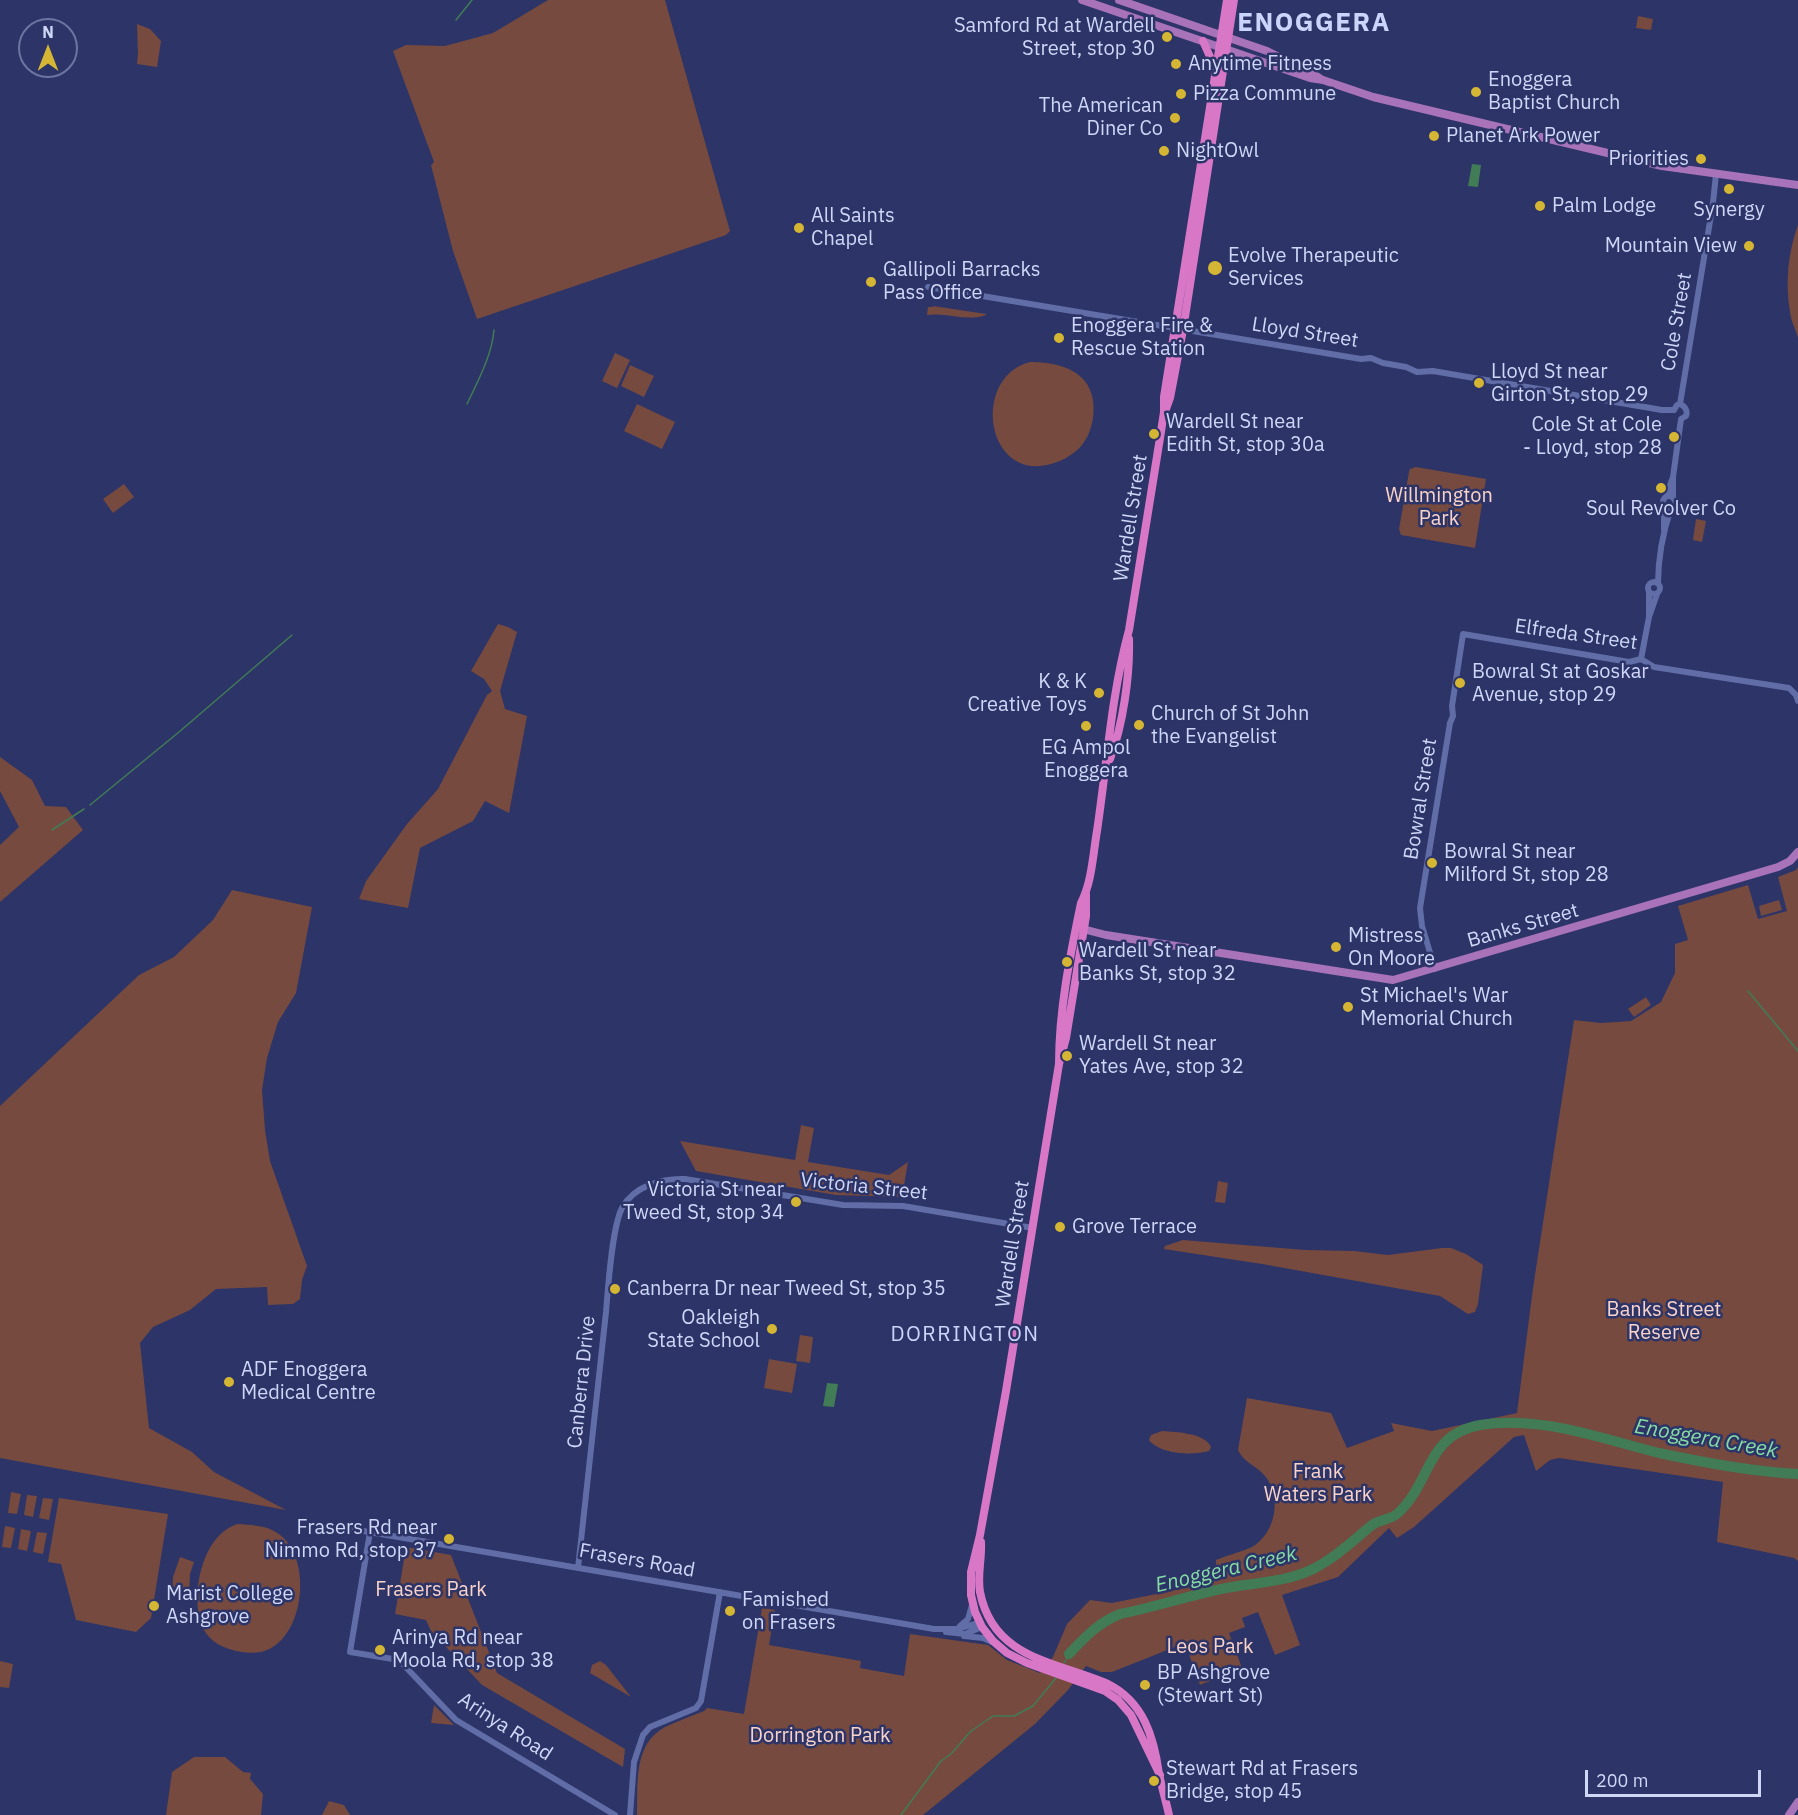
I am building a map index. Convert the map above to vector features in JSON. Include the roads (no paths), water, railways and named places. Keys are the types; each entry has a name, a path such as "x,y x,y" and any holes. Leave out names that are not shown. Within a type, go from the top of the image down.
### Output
{"highway":[{"name":"Wardell Street","path":"1225,36 1227,0"},
{"name":"Wardell Street","path":"980,1625 972,1602 970,1577 980,1535 1033,1228 1059,1064 1063,1001 1087,904 1086,894 1107,766 1122,711 1130,655 1129,630 1164,412 1164,397 1179,329 1225,36 1234,0"},
{"path":"1203,41 1215,69"},
{"name":"Wardell Street","path":"1179,329 1215,69 1223,48"},
{"name":"Wardell Street","path":"980,1535 980,1591 990,1620"},
{"path":"1038,1663 1014,1647 1000,1634 990,1620 980,1625 998,1646 1015,1658 1038,1663 1081,1678 1112,1695 1140,1719 1160,1775 1169,1815"}],"main road":[{"path":"1082,0 1310,78 1323,80 1373,97 1672,168 1798,185"},
{"path":"1119,0 1278,56 1323,80"},
{"name":"Banks Street","path":"1079,931 1383,980 1401,979 1778,867 1790,861 1798,852"},
{"path":"1789,1815 1798,1802"}],"street":[{"name":"Cole Street","path":"1669,497 1681,419 1687,413 1686,408 1680,404 1716,174"},
{"name":"Lloyd Street","path":"928,287 1361,359 1371,358 1417,372 1433,371 1662,410 1674,410"},
{"path":"1680,404 1674,410 1677,417 1681,419"},
{"path":"1654,584 1664,531 1671,508 1675,503 1669,497 1663,502 1664,531"},
{"path":"1664,506 1671,508"},
{"path":"1641,659 1653,593 1648,586 1654,584"},
{"path":"1653,593 1660,589 1654,584"},
{"name":"Elfreda Street","path":"1463,634 1629,662 1641,659 1654,667 1789,688 1798,701"},
{"name":"Bowral Street","path":"1435,969 1422,926 1420,908 1453,716 1452,706 1463,634"},
{"name":"Victoria Street","path":"626,1202 638,1190 648,1186 686,1179 843,1205 903,1206 1033,1228"},
{"name":"Canberra Drive","path":"578,1568 612,1256 619,1215 626,1202"},
{"name":"Frasers Road","path":"334,1526 956,1634 968,1633 980,1625"},
{"name":"Arinya Road","path":"370,1532 350,1652 402,1662 455,1719 615,1815"},
{"path":"630,1815 634,1762 643,1736 650,1727 696,1708 701,1701 720,1592"},
{"path":"948,1629 965,1623 970,1614 972,1602"},
{"name":"Frasers Road","path":"933,1629 980,1625"},
{"path":"956,1634 984,1639 998,1646"}],"waterway":[{"path":"456,20 472,0"},
{"path":"467,404 487,358 494,330"},
{"path":"90,805 292,635"},
{"path":"52,830 84,809"},
{"path":"1748,991 1798,1051"},
{"name":"Enoggera Creek","path":"1069,1654 1098,1626 1120,1614 1226,1588 1288,1578 1322,1564 1372,1525 1397,1514 1408,1502 1439,1449 1462,1430 1480,1425 1525,1423 1548,1426 1692,1460 1746,1469 1798,1474"},
{"name":"Enoggera Creek","path":"1064,1663 1069,1654"},
{"name":"Enoggera Creek","path":"901,1815 941,1761 951,1754 971,1731 993,1716 1014,1716 1033,1706 1056,1678"}],"place":[{"name":"Samford Rd at Wardell Street, stop 30","path":"1167,37"},
{"name":"Anytime Fitness","path":"1176,64"},
{"name":"Enoggera Baptist Church","path":"1476,92"},
{"name":"Pizza Commune","path":"1181,94"},
{"name":"The American Diner Co","path":"1175,118"},
{"name":"Planet Ark Power","path":"1434,136"},
{"name":"NightOwl","path":"1164,151"},
{"name":"Priorities","path":"1701,159"},
{"name":"Synergy","path":"1729,189"},
{"name":"Palm Lodge","path":"1540,206"},
{"name":"All Saints Chapel","path":"799,228"},
{"name":"Mountain View","path":"1749,246"},
{"name":"Evolve Therapeutic Services","path":"1215,268"},
{"name":"Gallipoli Barracks Pass Office","path":"871,282"},
{"name":"Enoggera Fire & Rescue Station","path":"1059,338"},
{"name":"Lloyd St near Girton St, stop 29","path":"1479,383"},
{"name":"Wardell St near Edith St, stop 30a","path":"1154,434"},
{"name":"Cole St at Cole - Lloyd, stop 28","path":"1674,437"},
{"name":"Soul Revolver Co","path":"1661,488"},
{"name":"Bowral St at Goskar Avenue, stop 29","path":"1460,683"},
{"name":"K & K Creative Toys","path":"1099,693"},
{"name":"Church of St John the Evangelist","path":"1139,725"},
{"name":"EG Ampol Enoggera","path":"1086,726"},
{"name":"Bowral St near Milford St, stop 28","path":"1432,863"},
{"name":"Mistress On Moore","path":"1336,947"},
{"name":"Wardell St near Banks St, stop 32","path":"1067,962"},
{"name":"St Michael's War Memorial Church","path":"1348,1007"},
{"name":"Wardell St near Yates Ave, stop 32","path":"1067,1056"},
{"name":"Victoria St near Tweed St, stop 34","path":"796,1202"},
{"name":"Grove Terrace","path":"1060,1227"},
{"name":"Canberra Dr near Tweed St, stop 35","path":"615,1289"},
{"name":"Oakleigh State School","path":"772,1329"},
{"name":"ADF Enoggera Medical Centre","path":"229,1382"},
{"name":"Frasers Rd near Nimmo Rd, stop 37","path":"449,1539"},
{"name":"Marist College Ashgrove","path":"154,1606"},
{"name":"Famished on Frasers","path":"730,1611"},
{"name":"Arinya Rd near Moola Rd, stop 38","path":"380,1650"},
{"name":"BP Ashgrove (Stewart St)","path":"1145,1685"},
{"name":"Stewart Rd at Frasers Bridge, stop 45","path":"1154,1781"}],"district":[{"name":"ENOGGERA","path":"1314,23"},
{"name":"DORRINGTON","path":"965,1335"}],"park label":[{"name":"Willmington Park","path":"1439,508"},
{"name":"Banks Street Reserve","path":"1664,1322"},
{"name":"Frank Waters Park","path":"1318,1484"},
{"name":"Frasers Park","path":"431,1590"},
{"name":"Leos Park","path":"1210,1647"},
{"name":"Dorrington Park","path":"820,1736"}]}
